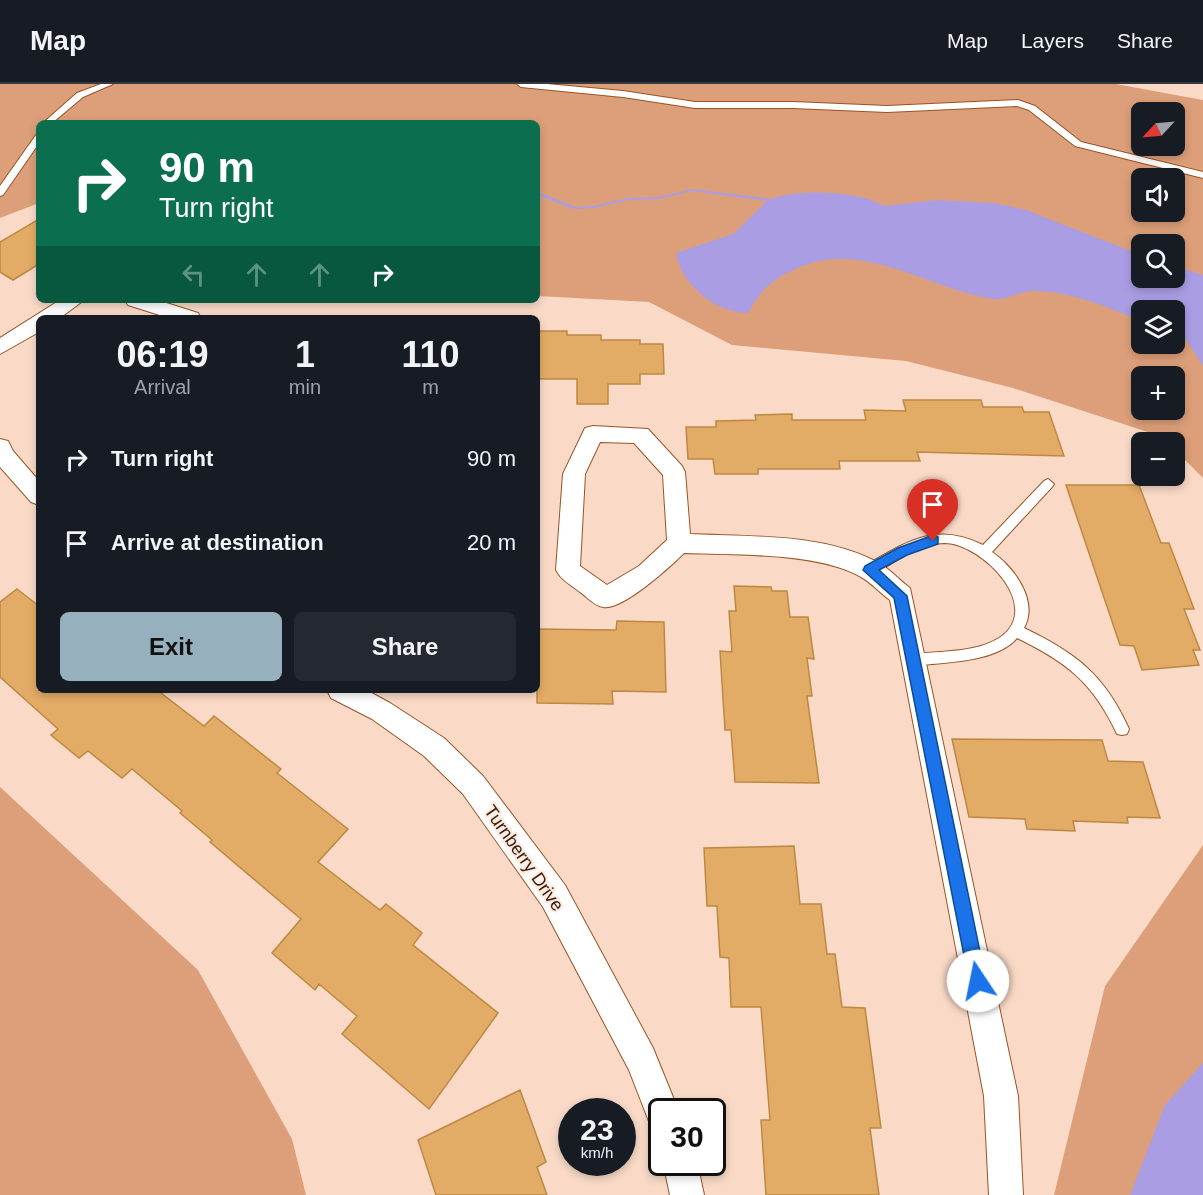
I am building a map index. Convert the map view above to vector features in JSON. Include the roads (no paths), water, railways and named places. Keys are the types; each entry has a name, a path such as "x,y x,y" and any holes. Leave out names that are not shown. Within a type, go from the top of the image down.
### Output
{"street":[{"path":"51,315 69,303"},
{"path":"144,303 182,315"},
{"path":"0,347 36,325"},
{"path":"679,543 674,471 640,435 593,434 574,474 567,570 606,598 648,573 679,543 782,548 844,560 869,570 900,596 1001,1096 1006,1195"},
{"path":"0,447 3,455 36,493"},
{"name":"Turnberry Drive","path":"346,693 381,711 434,747 473,785 554,896 641,1060 656,1098"},
{"path":"683,1176 687,1195"}],"lane":[{"path":"51,120 80,95 109,84"},
{"path":"521,84 623,94 695,105 898,109 1018,103 1032,108 1078,144 1203,175"},
{"path":"0,193 36,143"},
{"path":"985,551 1048,484"},
{"path":"869,570 920,543 946,538 975,544 995,559 1013,582 1020,599 1020,621 1011,637 996,645 973,652 913,660"},
{"path":"1015,630 1071,659 1091,677 1113,708 1122,729"}]}
